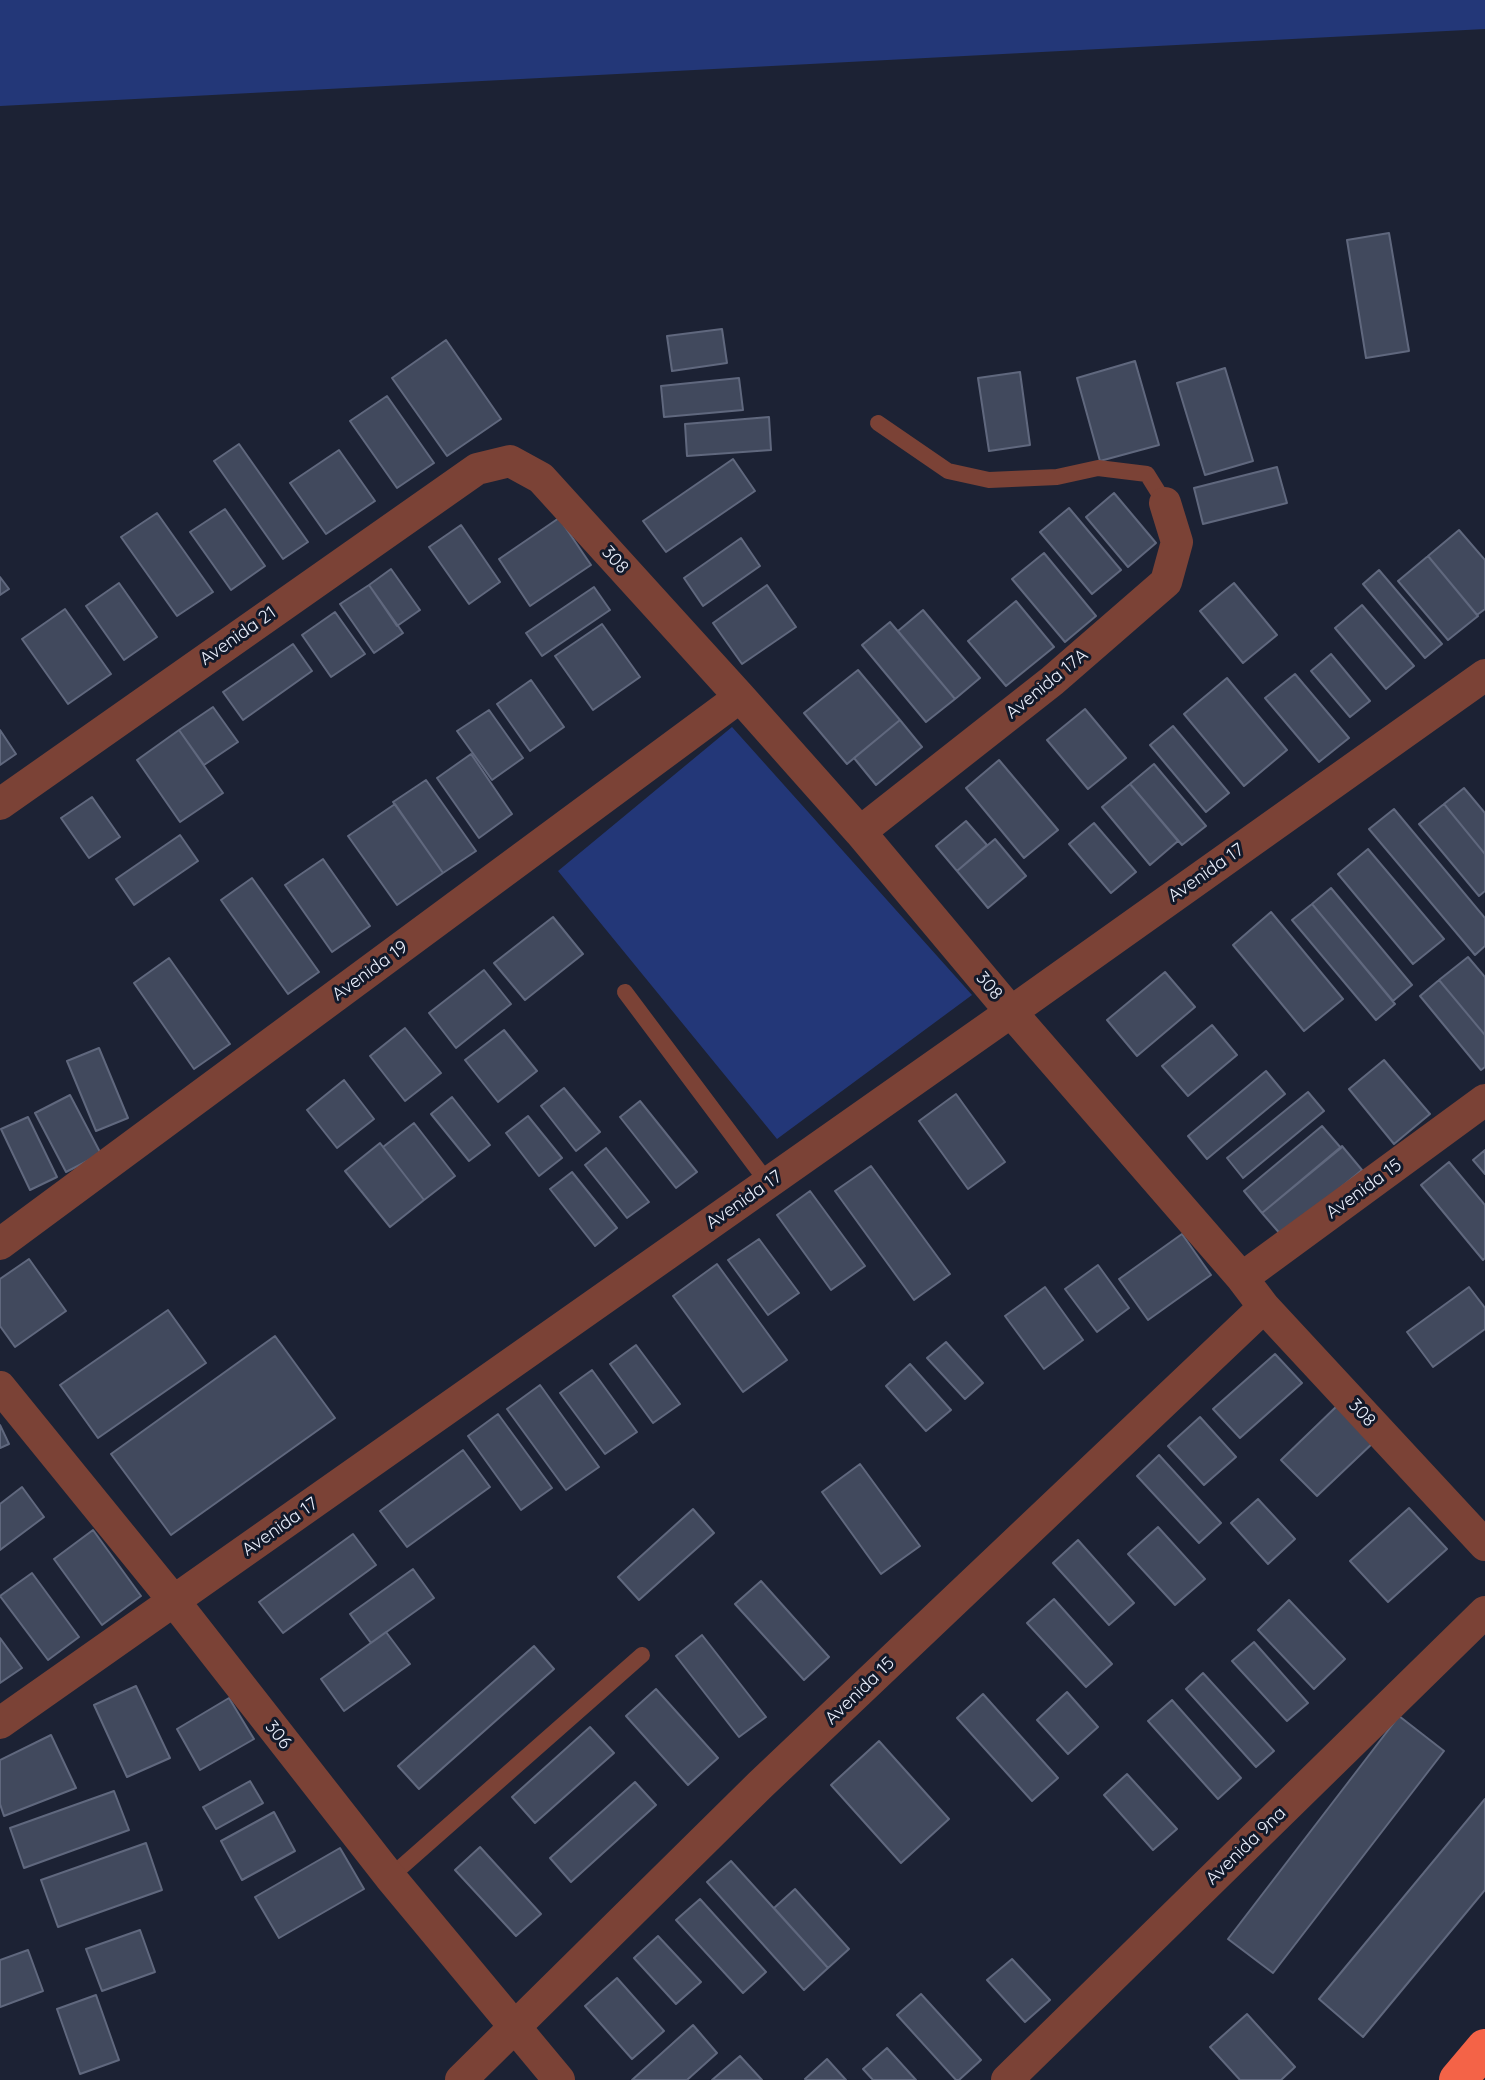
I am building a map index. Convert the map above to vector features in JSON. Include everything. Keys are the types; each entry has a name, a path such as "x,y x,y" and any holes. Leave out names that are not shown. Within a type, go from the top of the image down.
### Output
{"highway":[{"path":"1458,2080 1485,2048"}],"street":[{"name":"308","path":"477,469 510,461 541,478 860,832 1264,1307 1485,1545"},
{"name":"Avenida 21","path":"0,804 477,469"},
{"name":"Avenida 17A","path":"860,832 1052,681 1166,582 1177,541 1165,503"},
{"name":"Avenida 17","path":"0,1723 1485,675"},
{"name":"Avenida 19","path":"0,1244 740,697"},
{"name":"Avenida 15","path":"1242,1278 1485,1100"},
{"name":"Avenida 15","path":"461,2080 760,1785 1264,1307"},
{"name":"306","path":"0,1387 174,1601 390,1877 559,2080"},
{"name":"Avenida 9na","path":"1007,2080 1485,1612"}],"lane":[{"path":"878,423 948,471 989,480 1057,477 1098,468 1147,474 1165,503"},
{"path":"625,992 768,1183"},
{"path":"390,1877 642,1655"}],"shaded area":[{"path":"0,0 1485,0 1485,29 0,106"},
{"path":"732,727 972,995 777,1139 558,871"}],"building":[{"path":"1389,233 1409,351 1366,358 1347,240"},
{"path":"722,329 727,363 672,371 667,336"},
{"path":"446,340 501,419 447,456 392,378"},
{"path":"1135,361 1159,445 1100,461 1077,378"},
{"path":"1225,368 1253,461 1205,475 1177,383"},
{"path":"1020,372 1030,445 989,451 978,378"},
{"path":"739,378 743,410 664,417 661,386"},
{"path":"387,396 434,463 397,488 350,421"},
{"path":"769,417 771,450 687,456 685,424"},
{"path":"239,444 308,542 283,559 214,461"},
{"path":"339,450 375,501 326,534 290,483"},
{"path":"733,459 755,491 666,552 643,521"},
{"path":"1277,467 1287,503 1203,524 1194,488"},
{"path":"1114,493 1156,543 1128,567 1086,517"},
{"path":"1069,508 1121,570 1092,594 1040,532"},
{"path":"225,509 265,566 231,590 190,532"},
{"path":"157,513 213,592 177,616 121,537"},
{"path":"559,518 591,565 530,606 499,559"},
{"path":"461,525 500,582 469,604 429,547"},
{"path":"1459,530 1485,560 1485,609 1477,615 1428,556"},
{"path":"741,538 760,566 703,606 684,578"},
{"path":"1044,553 1096,616 1065,642 1012,579"},
{"path":"1428,556 1478,616 1448,640 1398,581"},
{"path":"391,569 420,610 397,626 369,585"},
{"path":"1379,570 1442,644 1425,658 1363,584"},
{"path":"0,577 9,589 0,595"},
{"path":"119,583 157,637 124,660 86,606"},
{"path":"1234,583 1277,635 1243,663 1200,611"},
{"path":"369,585 403,633 374,653 340,604"},
{"path":"767,585 796,627 742,664 713,623"},
{"path":"594,587 610,610 542,656 526,633"},
{"path":"1016,601 1054,647 1006,686 968,641"},
{"path":"1362,605 1414,666 1386,689 1335,628"},
{"path":"65,609 111,674 68,704 22,639"},
{"path":"923,610 980,678 955,699 898,631"},
{"path":"335,612 365,654 331,677 302,635"},
{"path":"890,622 955,699 926,722 862,645"},
{"path":"602,624 640,677 593,710 555,656"},
{"path":"293,644 312,671 243,720 223,692"},
{"path":"1331,654 1370,701 1350,717 1311,671"},
{"path":"858,670 900,720 847,764 804,713"},
{"path":"1295,674 1349,738 1319,762 1265,698"},
{"path":"1227,678 1287,750 1244,786 1184,714"},
{"path":"531,680 564,727 530,751 497,704"},
{"path":"213,707 238,742 204,765 179,730"},
{"path":"1085,709 1126,758 1088,789 1047,740"},
{"path":"489,710 523,758 492,780 457,731"},
{"path":"900,720 922,747 876,785 854,758"},
{"path":"1173,726 1229,793 1206,812 1150,745"},
{"path":"0,730 16,754 0,765"},
{"path":"179,730 223,793 180,822 137,760"},
{"path":"471,754 512,814 479,838 437,778"},
{"path":"999,760 1058,830 1024,858 966,788"},
{"path":"1154,764 1206,826 1182,845 1130,784"},
{"path":"426,780 476,851 443,873 393,802"},
{"path":"1130,784 1178,841 1150,865 1102,807"},
{"path":"1464,788 1485,813 1485,854 1444,804"},
{"path":"92,797 120,837 89,858 61,818"},
{"path":"395,804 443,873 397,905 348,836"},
{"path":"1444,804 1485,854 1485,891 1479,896 1419,824"},
{"path":"1394,809 1485,918 1485,946 1475,955 1369,829"},
{"path":"966,821 987,845 957,871 936,846"},
{"path":"1094,823 1136,872 1111,893 1069,844"},
{"path":"180,835 198,861 134,905 116,879"},
{"path":"995,839 1026,876 988,908 957,871"},
{"path":"1368,849 1444,939 1413,964 1338,874"},
{"path":"323,859 370,926 332,952 285,885"},
{"path":"252,878 319,972 288,994 221,900"},
{"path":"1331,888 1412,985 1393,1001 1312,904"},
{"path":"1312,904 1395,1004 1376,1020 1292,920"},
{"path":"1271,912 1343,999 1304,1031 1233,945"},
{"path":"553,917 583,954 525,1000 494,963"},
{"path":"1468,957 1485,977 1485,1035 1439,980"},
{"path":"169,958 230,1044 194,1069 134,983"},
{"path":"484,970 511,1004 456,1048 429,1013"},
{"path":"1165,972 1195,1007 1137,1056 1107,1020"},
{"path":"1439,980 1485,1035 1485,1067 1481,1070 1420,996"},
{"path":"1212,1025 1237,1055 1188,1096 1162,1066"},
{"path":"405,1028 441,1073 405,1101 370,1056"},
{"path":"504,1030 537,1071 498,1102 465,1060"},
{"path":"99,1048 128,1118 96,1131 67,1061"},
{"path":"1384,1060 1430,1114 1394,1144 1349,1089"},
{"path":"1266,1071 1285,1094 1207,1159 1188,1136"},
{"path":"344,1080 374,1119 337,1148 307,1110"},
{"path":"564,1088 600,1132 576,1151 541,1106"},
{"path":"1308,1092 1324,1111 1243,1178 1227,1158"},
{"path":"956,1094 1005,1162 968,1189 919,1121"},
{"path":"70,1095 101,1154 66,1172 35,1113"},
{"path":"452,1097 490,1145 469,1161 431,1114"},
{"path":"640,1101 697,1172 676,1188 620,1117"},
{"path":"528,1116 562,1158 539,1176 506,1133"},
{"path":"28,1117 57,1177 30,1190 1,1129"},
{"path":"414,1123 455,1176 424,1200 383,1147"},
{"path":"1322,1126 1341,1148 1262,1213 1244,1191"},
{"path":"380,1143 424,1200 390,1227 345,1171"},
{"path":"1342,1146 1362,1170 1282,1236 1262,1213"},
{"path":"606,1148 649,1202 627,1218 585,1165"},
{"path":"1485,1150 1485,1174 1473,1160"},
{"path":"1449,1162 1485,1205 1483,1260 1421,1185"},
{"path":"871,1166 950,1274 914,1300 835,1191"},
{"path":"572,1172 617,1228 595,1246 550,1189"},
{"path":"810,1191 865,1266 831,1290 777,1215"},
{"path":"1182,1234 1211,1275 1148,1320 1119,1279"},
{"path":"759,1239 799,1293 768,1315 728,1260"},
{"path":"29,1259 66,1311 15,1347 0,1326 0,1279"},
{"path":"717,1264 787,1360 743,1392 673,1296"},
{"path":"1098,1265 1129,1308 1097,1332 1065,1289"},
{"path":"1045,1287 1083,1340 1044,1369 1005,1316"},
{"path":"1469,1287 1485,1308 1485,1329 1433,1367 1407,1332"},
{"path":"168,1310 206,1363 98,1438 60,1385"},
{"path":"275,1336 335,1418 171,1535 111,1454"},
{"path":"946,1342 983,1383 965,1399 927,1358"},
{"path":"636,1345 680,1404 653,1423 610,1364"},
{"path":"1275,1354 1302,1383 1240,1438 1213,1409"},
{"path":"910,1364 951,1410 926,1431 886,1386"},
{"path":"592,1370 637,1432 605,1454 560,1393"},
{"path":"540,1385 599,1467 566,1490 507,1409"},
{"path":"1339,1404 1375,1441 1317,1496 1281,1460"},
{"path":"498,1414 552,1488 521,1510 468,1436"},
{"path":"1200,1417 1236,1457 1204,1485 1168,1446"},
{"path":"0,1425 9,1444 0,1448"},
{"path":"463,1450 490,1487 407,1547 380,1511"},
{"path":"1159,1455 1221,1523 1199,1543 1137,1476"},
{"path":"860,1464 920,1546 881,1574 822,1492"},
{"path":"22,1487 44,1517 0,1550 0,1504"},
{"path":"1258,1499 1295,1539 1268,1564 1231,1523"},
{"path":"1409,1508 1447,1549 1388,1602 1350,1561"},
{"path":"693,1509 714,1533 639,1600 618,1577"},
{"path":"1158,1527 1205,1579 1175,1605 1128,1554"},
{"path":"93,1530 141,1596 102,1625 54,1559"},
{"path":"353,1534 376,1565 283,1633 259,1602"},
{"path":"1078,1540 1134,1603 1109,1625 1053,1563"},
{"path":"413,1569 434,1598 371,1643 350,1614"},
{"path":"32,1573 79,1637 48,1660 0,1596"},
{"path":"761,1581 829,1657 804,1680 735,1604"},
{"path":"1054,1599 1112,1664 1086,1687 1027,1623"},
{"path":"1289,1600 1345,1659 1314,1689 1258,1630"},
{"path":"386,1632 410,1664 344,1711 321,1679"},
{"path":"702,1635 766,1717 739,1737 676,1656"},
{"path":"0,1638 22,1668 0,1683"},
{"path":"1254,1642 1308,1703 1287,1721 1232,1661"},
{"path":"534,1646 554,1669 419,1789 398,1766"},
{"path":"1203,1673 1274,1751 1256,1767 1186,1689"},
{"path":"136,1686 170,1758 127,1777 94,1705"},
{"path":"656,1689 718,1758 688,1785 626,1716"},
{"path":"1067,1692 1098,1727 1068,1754 1037,1720"},
{"path":"983,1694 1058,1778 1032,1801 957,1718"},
{"path":"229,1698 254,1739 200,1770 177,1729"},
{"path":"1172,1700 1241,1778 1218,1799 1148,1721"},
{"path":"1399,1716 1444,1751 1273,1973 1228,1939"},
{"path":"590,1727 614,1753 535,1823 512,1797"},
{"path":"51,1735 76,1788 4,1816 0,1804 0,1760"},
{"path":"879,1741 949,1819 901,1863 831,1785"},
{"path":"1127,1774 1177,1829 1153,1850 1104,1795"},
{"path":"250,1781 263,1803 216,1829 203,1807"},
{"path":"635,1782 656,1805 571,1882 550,1858"},
{"path":"114,1791 129,1830 24,1868 10,1828"},
{"path":"1485,1799 1485,1890 1363,2037 1319,1999"},
{"path":"274,1812 295,1851 242,1880 221,1841"},
{"path":"146,1843 162,1890 58,1927 41,1880"},
{"path":"480,1847 541,1914 516,1936 455,1870"},
{"path":"340,1848 364,1889 279,1938 255,1897"},
{"path":"731,1861 828,1968 804,1990 707,1882"},
{"path":"795,1889 849,1949 828,1968 774,1908"},
{"path":"700,1899 766,1972 743,1993 676,1920"},
{"path":"140,1930 155,1972 102,1991 86,1949"},
{"path":"658,1936 701,1982 676,2004 634,1958"},
{"path":"28,1950 43,1991 0,2007 0,1960"},
{"path":"1012,1959 1050,2000 1025,2022 987,1980"},
{"path":"617,1978 664,2031 632,2059 585,2006"},
{"path":"921,1994 981,2060 959,2080 956,2080 897,2015"},
{"path":"96,1995 119,2060 80,2074 57,2009"},
{"path":"1247,2014 1295,2067 1281,2080 1240,2080 1210,2047"},
{"path":"693,2025 717,2053 687,2080 632,2080"},
{"path":"887,2048 916,2080 873,2080 863,2069"},
{"path":"740,2056 762,2080 712,2080"},
{"path":"827,2059 846,2080 805,2079"}]}
